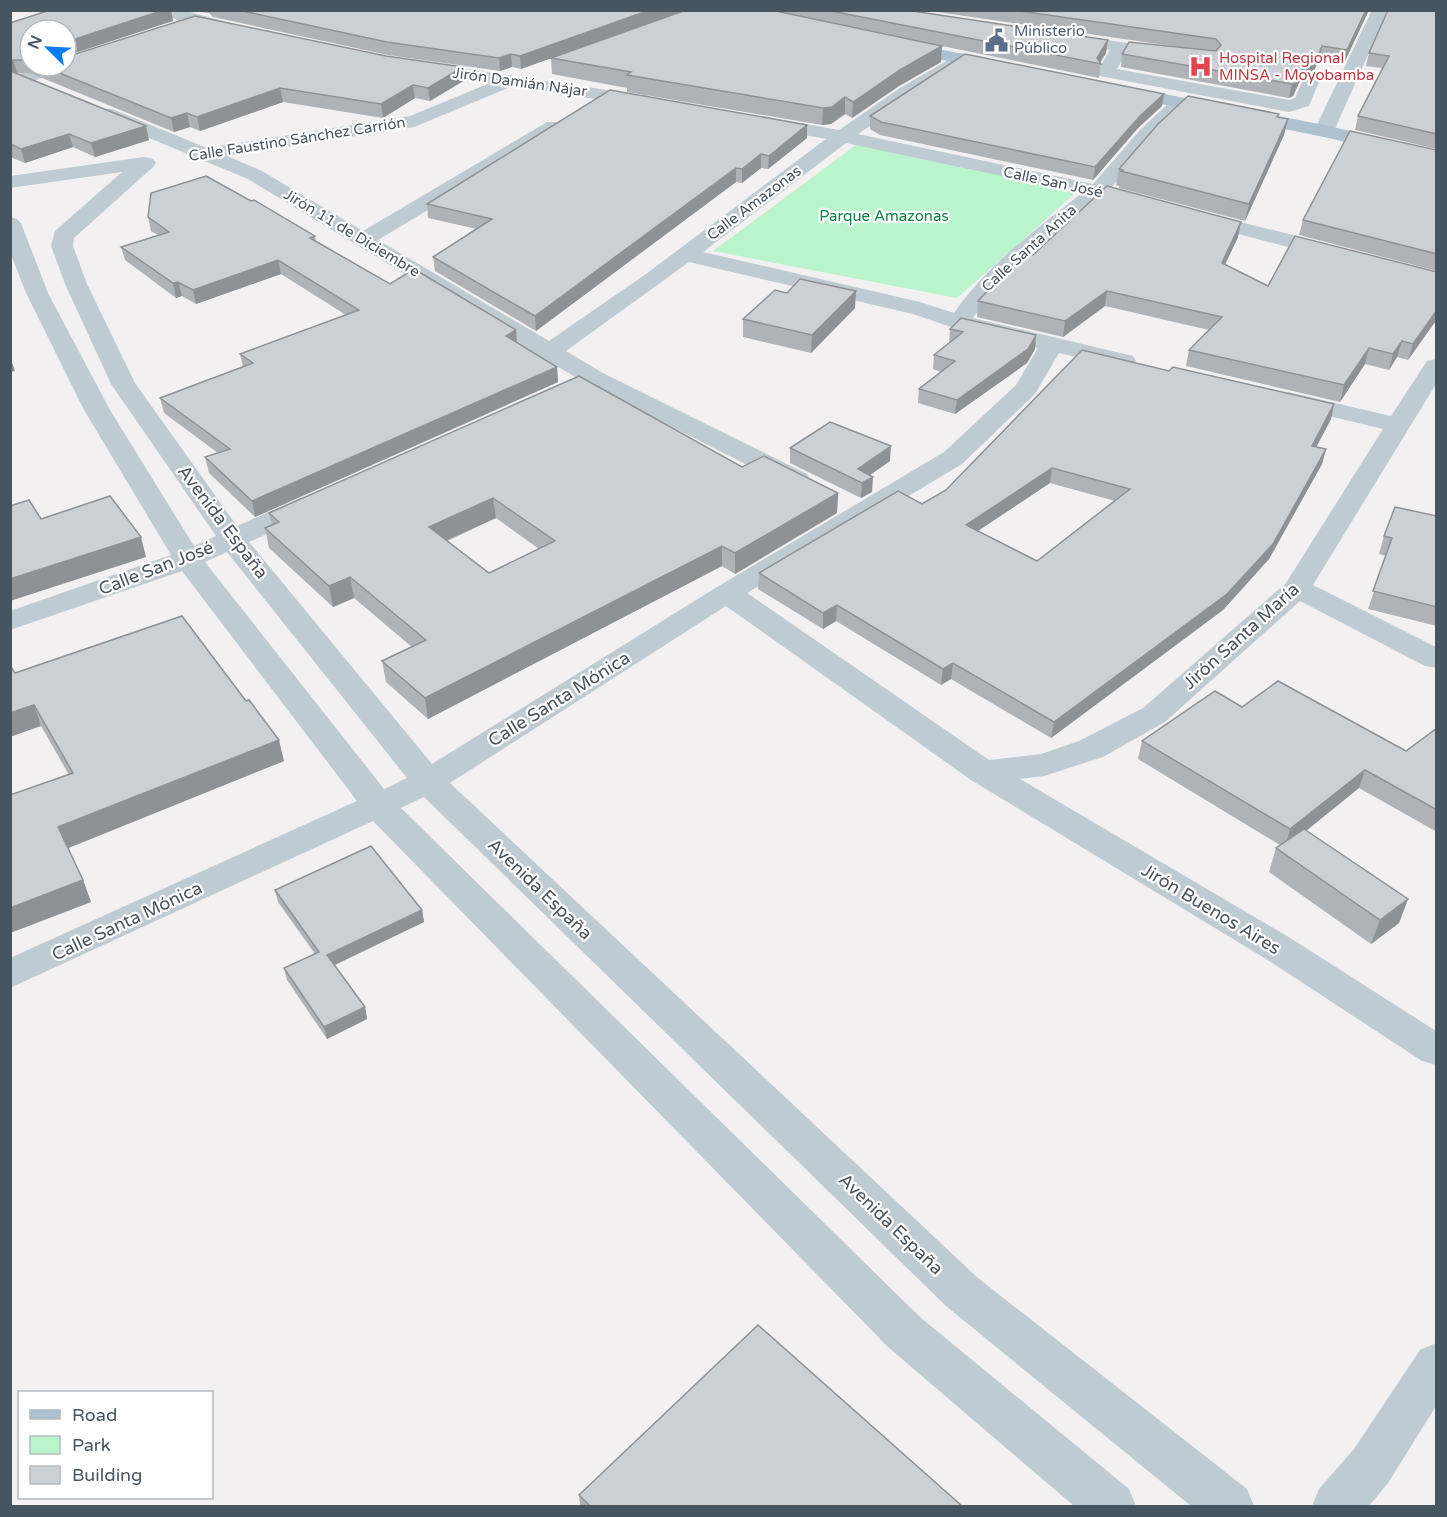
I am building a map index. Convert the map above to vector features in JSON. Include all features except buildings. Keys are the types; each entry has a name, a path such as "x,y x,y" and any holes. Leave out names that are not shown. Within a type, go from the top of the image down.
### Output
{"main road":[{"path":"881,42 1018,70"},
{"path":"1099,86 1180,95 1437,157"}],"street":[{"path":"166,10 196,21 252,33"},
{"path":"174,29 231,10"},
{"path":"1324,131 1379,11 1375,10"},
{"path":"1040,35 1143,50"},
{"path":"1121,47 1106,72 1180,95 1289,106 1303,102 1312,77"},
{"name":"Calle Amazonas","path":"551,351 605,316 841,136 960,58"},
{"name":"Jirón Damián Nájar","path":"400,64 607,94 666,105"},
{"name":"Calle Faustino Sánchez Carrión","path":"11,182 414,121 544,69"},
{"name":"Calle Santa Anita","path":"959,322 981,290 1029,245 1098,191 1180,95 1193,73"},
{"path":"17,81 55,92"},
{"path":"362,240 607,94"},
{"name":"Jirón 11 de Diciembre","path":"88,105 255,175 594,378 819,491"},
{"path":"748,120 841,136"},
{"name":"Calle San José","path":"841,136 1098,191 1358,259"},
{"name":"Avenida España","path":"144,163 63,236 62,246 76,284 123,384 232,539 428,782 962,1292 1229,1506"},
{"path":"10,223 37,293 81,380 188,559 378,805 904,1332 1111,1506"},
{"path":"686,255 920,309 959,322 1144,365"},
{"name":"Calle Santa Mónica","path":"10,974 428,782 728,593 851,507 953,458 1026,389 1052,344"},
{"name":"Jirón Santa María","path":"983,772 1044,765 1091,749 1154,715 1297,588 1437,366"},
{"path":"81,380 118,372"},
{"path":"562,392 594,378"},
{"path":"1271,395 1398,425"},
{"name":"Calle San José","path":"10,621 188,559 328,496"},
{"path":"1297,588 1437,659"},
{"name":"Jirón Buenos Aires","path":"728,593 983,772 1279,949 1437,1050"},
{"path":"1337,1506 1371,1466 1437,1365"}],"green space":[{"name":"Parque Amazonas","path":"860,142 1081,188 957,298 713,251"}],"place":[{"name":"Ministerio Público","path":"996,40"},
{"name":"Hospital Regional MINSA - Moyobamba","path":"1201,67"}]}
